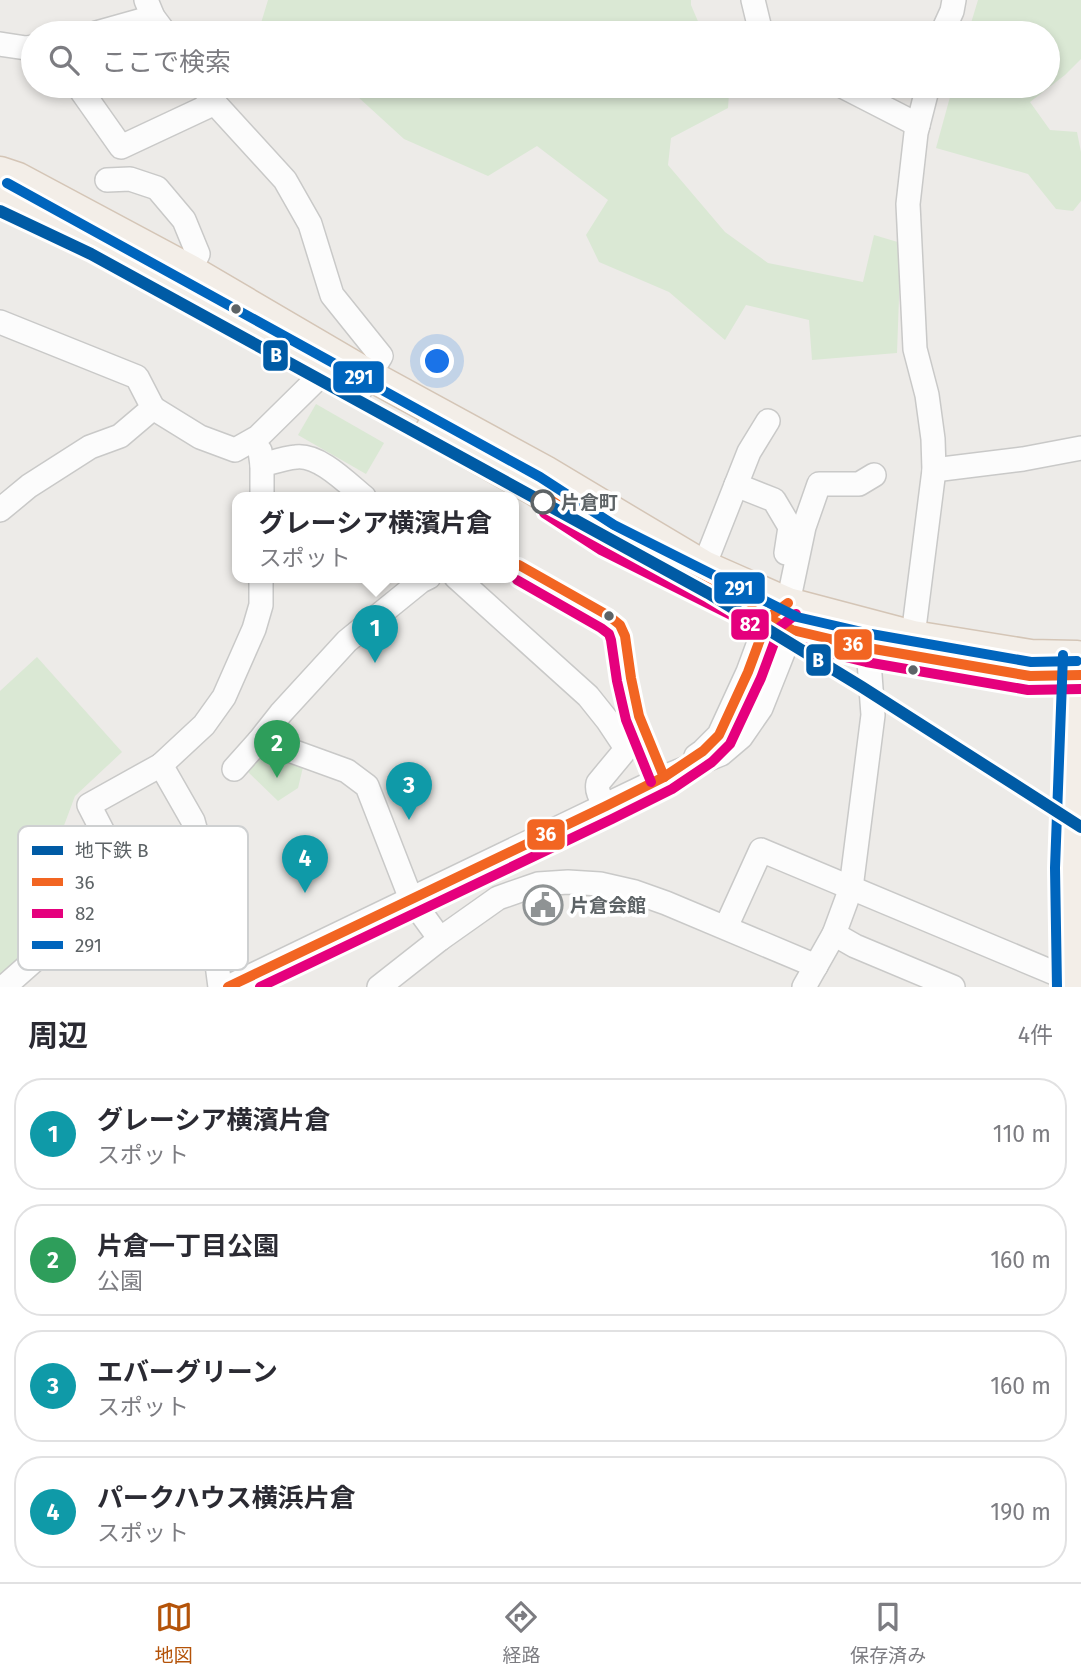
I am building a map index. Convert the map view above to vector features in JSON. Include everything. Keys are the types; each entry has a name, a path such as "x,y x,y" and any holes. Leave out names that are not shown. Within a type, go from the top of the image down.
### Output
{"main road":[{"path":"329,363 190,270 18,178 2,195 364,383 545,471 704,566 783,617 1031,654 1079,673"},
{"path":"364,383 513,489 533,489 607,537 783,617 868,648 1030,676 1079,673"},
{"path":"1071,984 1069,870 1079,673"}],"street":[{"path":"753,0 758,21"},
{"path":"947,21 954,0"},
{"path":"0,44 21,47"},
{"path":"87,98 121,146 201,98"},
{"path":"212,98 285,180 310,224 332,295 381,356 364,383"},
{"path":"865,98 918,125"},
{"path":"913,636 934,470 927,395 915,349 908,217 918,125 925,98"},
{"path":"107,180 130,179 157,188 184,220 198,254 190,270"},
{"path":"0,321 137,377 153,408 200,438 235,450 258,437 329,363"},
{"path":"0,510 29,486 90,447 120,436 153,408"},
{"path":"704,566 749,452 768,421"},
{"path":"258,437 262,465 261,492"},
{"path":"934,470 1023,459 1081,448"},
{"path":"262,465 298,456 313,460 334,471 358,492"},
{"path":"228,987 664,777 720,754 741,737 761,708 804,527 819,484 859,484 874,475"},
{"path":"736,485 774,500 790,527 786,553 799,557"},
{"path":"100,826 89,805 161,765 204,725 223,697 254,629 261,605 261,583"},
{"path":"234,769 347,641 419,583"},
{"path":"463,583 588,696 624,744 625,750 598,783 598,795 606,806"},
{"path":"804,987 834,934 851,888 873,715 868,648"},
{"path":"259,741 347,771 367,786 411,899 440,939"},
{"path":"161,765 194,826"},
{"path":"726,928 761,850 1071,984"},
{"path":"379,987 498,898 538,884 568,882 600,884 635,892 816,966"},
{"path":"834,934 855,946 953,987"},
{"path":"4,987 23,970"}],"green space":[{"path":"268,0 691,0 698,21 262,21"},
{"path":"978,0 1081,0 1081,59 1060,79 1060,21 972,21"},
{"path":"359,98 729,98 728,108 671,138 668,165 725,232 768,263 863,282 874,235 901,243 897,353 812,360 809,320 746,305 725,340 669,292 599,262 586,235 608,200 537,146 488,176 404,139"},
{"path":"950,98 1035,98 1030,102 1050,130 1077,132 1081,152 1081,201 1073,211 1056,209 1028,174 936,148"},
{"path":"316,404 384,443 366,474 298,435"},
{"path":"37,657 122,752 75,796 64,826 18,826 18,957 0,980 0,691"},
{"path":"262,748 304,763 298,788 278,801 243,767"}],"metro line":[{"name":"B","path":"0,211 91,254 708,593 862,687 1081,827"}],"transit line":[{"name":"291","path":"7,183 540,477 614,525 797,617 871,634 1031,662 1077,661"},
{"name":"36","path":"552,501 607,537 792,630 868,648 1030,676 1081,675"},
{"name":"82","path":"544,513 601,550 787,643 866,662 1028,690 1081,689"},
{"name":"36","path":"519,565 609,616 620,625 625,636 639,716 664,777"},
{"name":"82","path":"519,581 609,634 626,720 651,782"},
{"name":"36","path":"228,987 606,806 664,777 703,751 719,735 748,672 768,618 788,603"},
{"name":"82","path":"260,987 612,819 672,789 712,762 730,744 761,678 780,627 796,614"},
{"name":"291","path":"1057,987 1055,868 1063,655"}],"place":[{"name":"片倉町","path":"543,502"},
{"name":"グレーシア横濱片倉","path":"375,663"},
{"name":"片倉一丁目公園","path":"277,778"},
{"name":"エバーグリーン","path":"409,820"},
{"name":"パークハウス横浜片倉","path":"305,893"},
{"name":"片倉会館","path":"543,905"}]}
